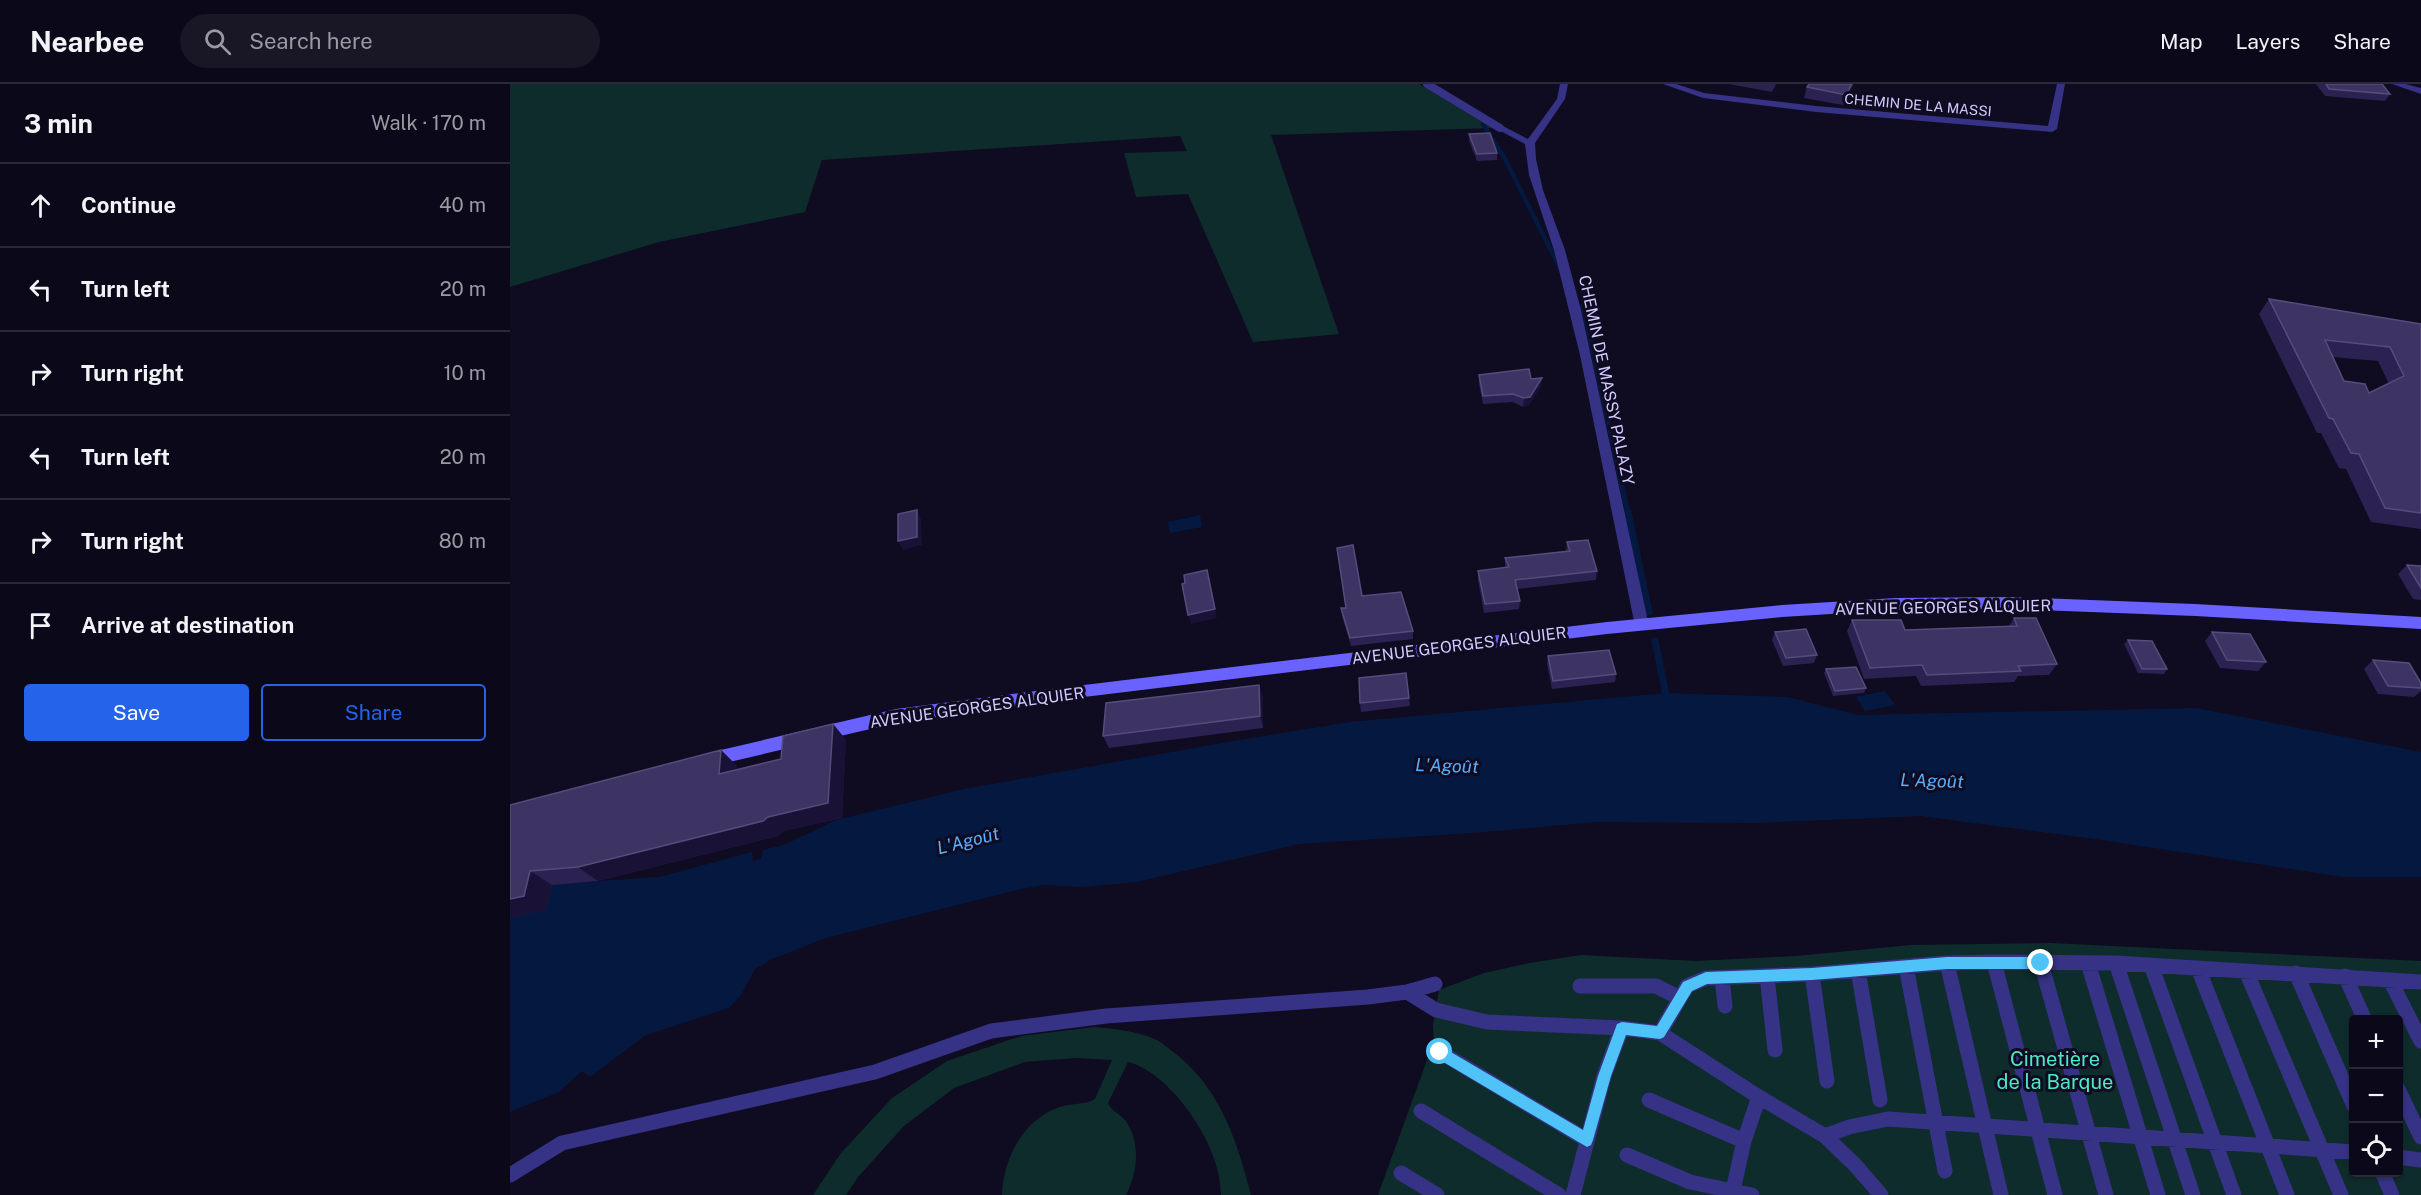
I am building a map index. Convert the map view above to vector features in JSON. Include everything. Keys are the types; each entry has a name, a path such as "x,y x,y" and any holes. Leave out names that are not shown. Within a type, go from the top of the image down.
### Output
{"main road":[{"name":"AVENUE GEORGES ALQUIER","path":"693,764 773,743 896,716 1275,667 1782,611 1896,604 2010,603 2172,609 2421,623"}],"street":[{"path":"1500,128 1530,143 1561,99 1564,84"},
{"name":"CHEMIN DE LA MASSI","path":"1666,84 1703,94 1816,109 2052,129 2061,84"},
{"path":"2396,84 2421,90"},
{"name":"CHEMIN DE MASSY PALAZY","path":"1530,143 1530,160 1534,180 1567,274 1596,400 1642,626"}],"lane":[{"path":"1427,84 1500,128"},
{"path":"1994,962 2055,1195"},
{"path":"1660,1033 1687,986 1706,978 1812,974 1947,963 1994,962 2116,963 2421,982"},
{"path":"1947,963 2001,1195"},
{"path":"2041,963 2106,1195"},
{"path":"2088,963 2158,1195"},
{"path":"2116,963 2193,1195"},
{"path":"2151,965 2234,1195"},
{"path":"1906,966 1945,1171"},
{"path":"2198,968 2288,1195"},
{"path":"1858,970 1881,1100"},
{"path":"2246,970 2341,1195"},
{"path":"2296,973 2349,1095"},
{"path":"1812,974 1827,1081"},
{"path":"1767,976 1775,1050"},
{"path":"2345,976 2363,1015"},
{"path":"1722,978 1725,1006"},
{"path":"2390,980 2421,1041"},
{"path":"510,1175 562,1143 874,1071 992,1032 1106,1016 1368,997 1407,992 1435,984"},
{"path":"1580,986 1656,986 1680,998"},
{"path":"1407,992 1436,1010 1487,1022 1622,1028 1660,1033 1759,1097 1825,1136 1856,1166 1881,1195"},
{"path":"1573,1195 1605,1076 1622,1028"},
{"path":"1440,1052 1587,1140"},
{"path":"1732,1192 1744,1141 1759,1097"},
{"path":"2403,1099 2421,1137"},
{"path":"1649,1100 1744,1141"},
{"path":"1421,1111 1559,1195"},
{"path":"1825,1136 1850,1127 1888,1119 2349,1152"},
{"path":"1627,1155 1690,1182 1752,1195"},
{"path":"2403,1158 2421,1160"},
{"path":"1401,1173 1437,1195"},
{"path":"2384,1177 2392,1195"}],"green space":[{"path":"510,84 1419,84 1492,128 1271,135 1339,334 1253,342 1188,194 1136,197 1124,153 1187,151 1180,136 822,160 805,212 659,242 510,287"},
{"name":"Cimetière de la Barque","path":"2051,943 2421,961 2421,1195 1378,1195 1434,1041 1433,1025 1439,990 1484,973 1581,955 1696,961 1796,956 1911,945"},
{"path":"1094,1027 1134,1032 1150,1037 1192,1068 1216,1100 1225,1118 1240,1155 1251,1195 1221,1195 1219,1175 1213,1156 1197,1123 1172,1091 1158,1078 1128,1062 1108,1103 1125,1120 1136,1147 1133,1177 1126,1195 1002,1195 1003,1181 1011,1154 1035,1121 1064,1106 1095,1099 1112,1060 1076,1058 1025,1062 954,1088 904,1126 858,1177 846,1195 813,1195 841,1153 892,1098 947,1061 1021,1036"}],"water":[{"path":"1200,515 1202,527 1170,533 1168,522"},
{"path":"1885,691 1895,705 1865,711 1856,697"},
{"name":"L'Agoût","path":"1666,693 1787,697 1858,715 2196,708 2421,752 2421,877 2343,877 2102,840 1921,816 1756,823 1597,822 1299,844 1137,882 1084,887 1044,885 1021,889 826,938 772,959 755,969 741,995 729,1008 646,1035 590,1077 582,1071 559,1092 510,1112 510,879 557,865 582,882 659,877 752,852 753,861 761,859 763,850 786,844 836,820 964,789 1350,722"}],"building":[{"path":"1809,84 1852,84 1846,95 1807,87"},
{"path":"2326,84 2382,84 2390,94 2329,89"},
{"path":"1490,133 1497,153 1477,154 1469,134"},
{"path":"2269,299 2421,324 2421,513 2385,508 2359,454 2351,453 2333,419 2329,418","holes":["2325,340 2390,347 2404,376 2369,393 2365,384 2344,381"]},
{"path":"1529,369 1531,379 1542,378 1530,397 1524,398 1513,394 1483,396 1479,375"},
{"path":"917,510 917,537 898,541 898,514"},
{"path":"1588,540 1597,571 1515,580 1520,601 1485,604 1478,571 1509,567 1505,558 1570,551 1567,542"},
{"path":"1353,545 1362,596 1401,592 1413,631 1350,638 1341,608 1346,608 1337,548"},
{"path":"2407,565 2421,566 2421,588"},
{"path":"1207,570 1215,609 1188,615 1182,584 1185,583 1184,575"},
{"path":"2014,618 2036,618 2057,664 2018,666 2021,671 1927,675 1922,665 1870,668 1852,620 1901,620 1905,630 2017,626"},
{"path":"1806,629 1817,655 1786,658 1775,632"},
{"path":"2212,632 2250,634 2266,662 2227,660"},
{"path":"2128,640 2152,641 2167,669 2142,669"},
{"path":"1609,650 1616,674 1553,681 1548,656"},
{"path":"2373,660 2409,663 2421,683 2421,688 2388,686"},
{"path":"1856,667 1866,688 1835,691 1826,669"},
{"path":"1406,673 1409,698 1360,703 1359,678"},
{"path":"1259,685 1260,716 1103,736 1106,703"},
{"path":"833,724 828,803 578,867 530,871 524,896 510,899 510,805 721,750 719,774 781,759 783,736"}],"waterway":[{"path":"1483,124 1505,159 1561,270"},
{"path":"1583,306 1628,514"},
{"path":"1628,512 1649,612"},
{"path":"1655,641 1667,700"}],"route":[{"path":"1440,1052 1587,1140 1605,1076 1622,1028 1660,1033 1687,986 1706,978 1812,974 1947,963 2041,963"}]}
